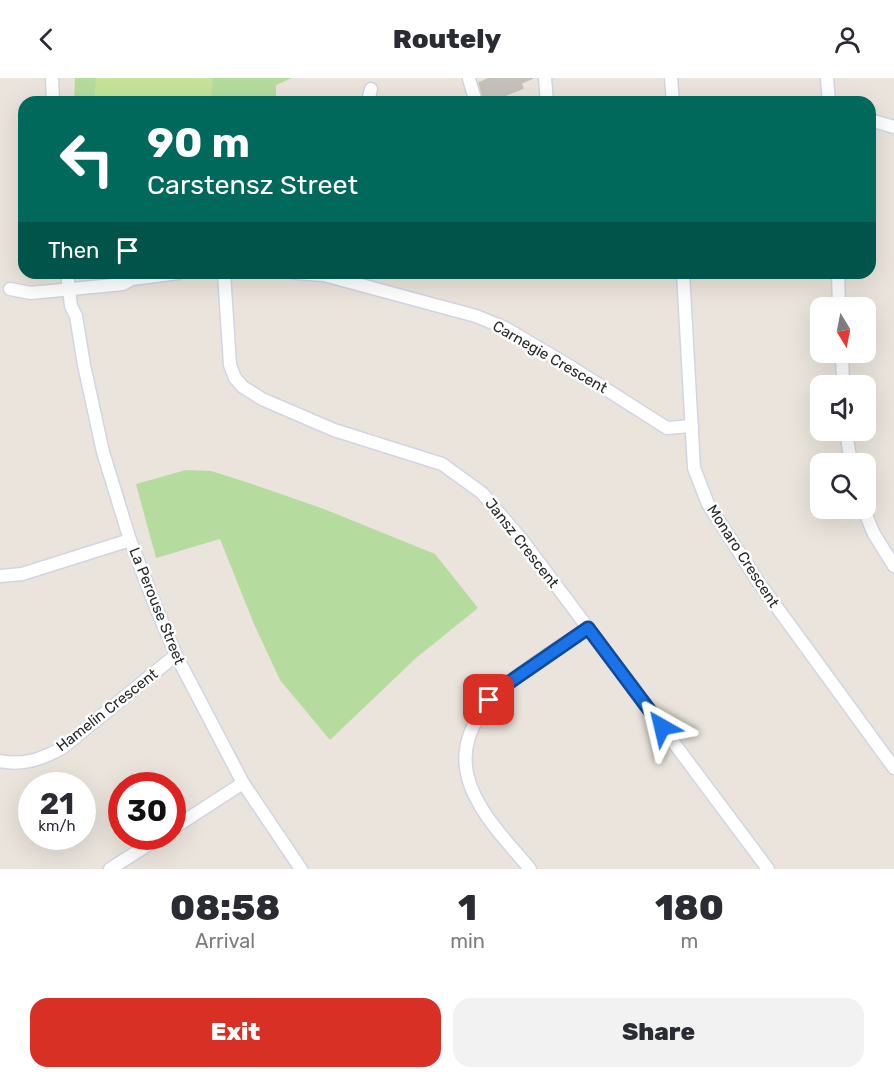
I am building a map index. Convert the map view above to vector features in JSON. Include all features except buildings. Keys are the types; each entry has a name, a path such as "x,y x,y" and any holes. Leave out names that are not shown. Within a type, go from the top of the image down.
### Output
{"street":[{"path":"52,78 53,96"},
{"path":"545,78 546,96"},
{"path":"671,78 672,96"},
{"path":"827,78 828,96"},
{"path":"470,79 474,96"},
{"path":"369,96 371,89"},
{"path":"876,122 894,127"},
{"path":"5,289 72,281 123,284 132,279"},
{"name":"Jansz Crescent","path":"224,279 230,365 235,378 243,387 262,399 334,430 442,464 482,493 505,519 588,628 768,869"},
{"name":"Carnegie Crescent","path":"339,279 476,315 505,328 562,361 667,428 692,426"},
{"name":"Monaro Crescent","path":"683,279 694,468 708,504 757,580 894,768"},
{"path":"837,279 838,297"},
{"name":"La Perouse Street","path":"72,281 79,305 76,316 93,411 130,540 176,655 243,783 302,869"},
{"path":"868,519 894,566"},
{"path":"0,576 22,574 130,540"},
{"path":"530,869 487,816 475,796 467,778 468,741 476,719 489,700 504,686 588,628"},
{"name":"Hamelin Crescent","path":"0,761 26,763 62,748 176,655"},
{"path":"186,820 243,783"},
{"path":"110,869 140,850"}],"green space":[{"path":"75,78 292,78 276,85 276,96 74,96"},
{"path":"96,78 213,78 212,96 94,96"},
{"path":"186,470 211,471 246,482 324,509 435,554 478,608 416,658 330,740 280,680 254,624 220,539 156,558 136,484"}],"route":[{"path":"489,700 504,686 588,628 662,727"}]}
